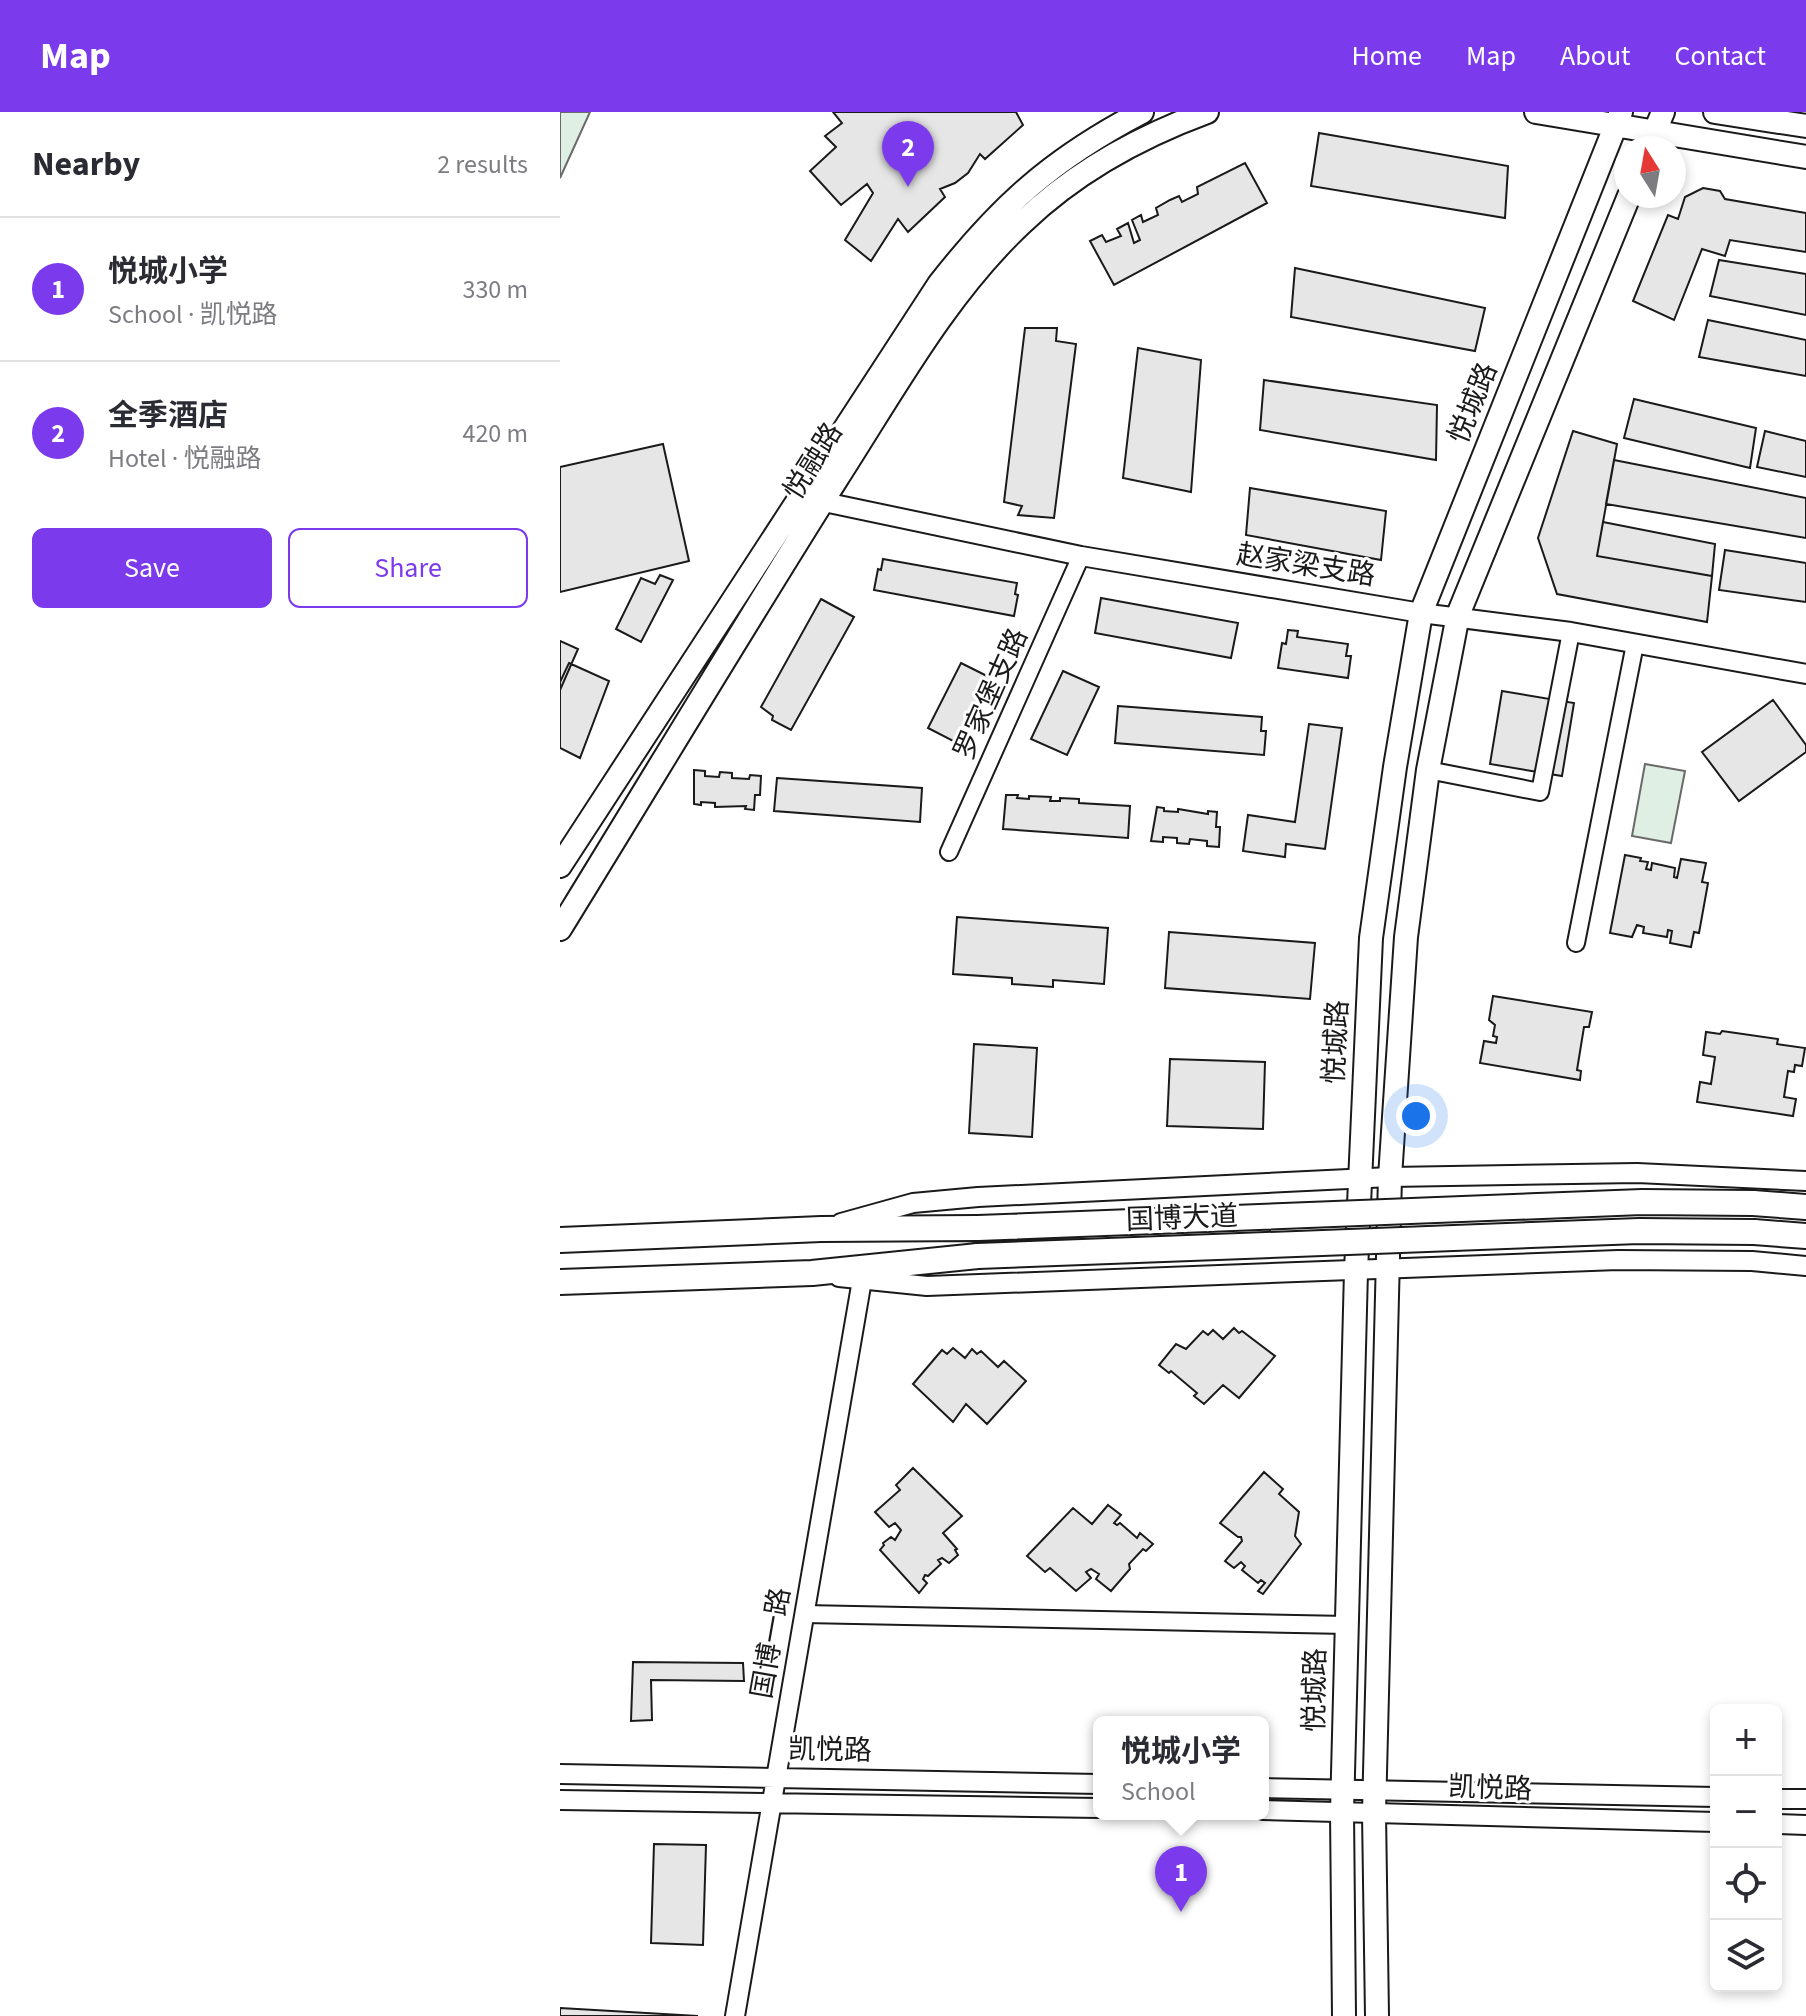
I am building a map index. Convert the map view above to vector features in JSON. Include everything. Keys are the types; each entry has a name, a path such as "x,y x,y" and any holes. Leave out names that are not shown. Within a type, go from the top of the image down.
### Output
{"main road":[{"name":"悦融路","path":"560,866 908,329 971,243 1006,205 1050,168 1097,136 1142,112"},
{"name":"悦融路","path":"560,929 823,501 955,299 988,257 1022,222 1062,188 1111,156 1163,128 1207,112"},
{"path":"1536,112 1619,119 1644,136"},
{"path":"1653,136 1663,112"},
{"path":"1715,112 1806,126"},
{"name":"悦城路","path":"1344,2016 1342,1801 1356,1271 1371,938 1395,767 1421,613 1619,119"},
{"path":"1686,145 1806,157"},
{"path":"1377,2016 1374,1813 1390,1177 1406,937 1428,770 1458,615 1624,208"},
{"name":"国博大道","path":"560,1240 821,1229 978,1228 1642,1202 1806,1207"},
{"name":"国博大道","path":"560,1282 812,1273 978,1256 1639,1231 1754,1232 1806,1236"}],"street":[{"name":"赵家梁支路","path":"800,496 1081,556 1421,613 1458,615 1571,632 1806,674"},
{"name":"罗家堡支路","path":"949,852 1081,556"},
{"path":"1428,770 1540,792 1571,632"},
{"path":"1576,943 1635,644"},
{"path":"821,1229 913,1203 978,1197 1390,1177 1637,1173 1806,1181"},
{"path":"812,1273 927,1286 1618,1260 1752,1261 1806,1266"},
{"name":"国博一路","path":"735,2016 862,1280"},
{"path":"804,1614 1347,1625"},
{"name":"凯悦路","path":"560,1774 1093,1784"},
{"name":"凯悦路","path":"1269,1789 1342,1801 1374,1813 1710,1822"},
{"name":"凯悦路","path":"1269,1809 1342,1801 1375,1789 1710,1797"},
{"path":"1782,1799 1806,1799"},
{"name":"凯悦路","path":"560,1800 1093,1808"},
{"path":"1782,1824 1806,1825"}],"green space":[{"path":"560,112 590,112 560,178"},
{"path":"1645,764 1685,771 1671,843 1632,836"}],"building":[{"path":"833,112 1016,112 1023,125 985,159 980,154 968,173 940,189 945,197 908,232 898,219 871,261 845,240 873,193 867,184 841,205 810,171 836,147 825,136 842,123"},
{"path":"1319,133 1508,166 1505,218 1311,186"},
{"path":"1245,163 1267,203 1114,285 1090,241 1102,235 1106,242 1121,236 1117,229 1128,223 1134,243 1140,240 1132,220 1141,215 1143,222 1158,215 1156,208 1179,196 1182,202 1198,194 1197,187"},
{"path":"1703,188 1720,191 1725,199 1806,213 1806,252 1730,240 1725,256 1702,249 1674,320 1633,301 1668,215 1678,219 1682,208 1686,208 1686,196"},
{"path":"1719,260 1806,274 1806,315 1710,296"},
{"path":"1295,268 1485,308 1475,351 1291,317"},
{"path":"1708,320 1806,340 1806,376 1699,357"},
{"path":"1025,328 1057,328 1056,341 1076,344 1054,518 1018,515 1022,506 1004,502"},
{"path":"1138,348 1201,360 1191,492 1123,478"},
{"path":"1264,380 1437,405 1436,460 1260,430"},
{"path":"1634,399 1756,428 1750,468 1624,438"},
{"path":"1573,431 1617,444 1597,556 1712,576 1707,622 1557,594 1538,538"},
{"path":"1765,431 1806,441 1806,477 1757,467"},
{"path":"663,444 689,561 560,592 560,467"},
{"path":"1614,460 1806,498 1806,538 1606,504"},
{"path":"1250,488 1386,511 1381,560 1246,535"},
{"path":"1603,522 1715,544 1712,576 1597,556"},
{"path":"1725,550 1806,563 1806,602 1719,590"},
{"path":"883,559 1017,583 1014,616 874,590"},
{"path":"660,575 673,580 641,642 616,629 641,578 655,584"},
{"path":"1101,598 1238,623 1231,658 1095,633"},
{"path":"821,599 854,617 791,730 772,720 773,716 761,707"},
{"path":"1288,630 1298,631 1297,637 1348,644 1346,656 1351,656 1348,678 1278,668 1282,643 1286,644"},
{"path":"560,641 578,649 560,690"},
{"path":"569,663 609,681 580,758 560,748 560,682"},
{"path":"961,663 991,678 957,743 928,728"},
{"path":"1063,671 1099,687 1067,755 1031,739"},
{"path":"1502,691 1574,703 1562,776 1490,764"},
{"path":"1773,700 1806,745 1806,752 1739,801 1702,752"},
{"path":"1118,706 1262,717 1261,731 1266,731 1264,755 1115,743"},
{"path":"1309,724 1342,728 1325,849 1286,844 1285,857 1243,851 1248,815 1295,822"},
{"path":"694,770 705,771 705,776 719,777 720,772 732,773 732,778 761,776 760,795 755,795 754,810 745,809 746,806 694,804"},
{"path":"777,778 922,788 920,822 774,811"},
{"path":"1006,795 1029,799 1029,796 1051,797 1050,801 1079,799 1079,803 1130,806 1128,838 1003,829"},
{"path":"1157,807 1164,808 1164,811 1217,812 1219,847 1207,846 1207,841 1190,839 1189,844 1177,843 1177,838 1163,837 1163,842 1151,841"},
{"path":"1625,855 1648,862 1646,869 1651,870 1652,863 1675,868 1674,877 1677,878 1681,859 1706,863 1702,882 1708,883 1699,933 1694,932 1691,947 1670,943 1672,931 1668,930 1667,937 1643,933 1644,927 1637,925 1632,937 1610,933"},
{"path":"957,917 1108,928 1104,984 1053,980 1053,987 1012,984 1012,978 953,974"},
{"path":"1169,932 1315,943 1310,999 1165,988"},
{"path":"1493,996 1592,1012 1589,1027 1584,1027 1577,1070 1581,1071 1580,1080 1480,1063 1484,1041 1496,1043 1497,1037 1493,1036 1495,1025 1489,1020"},
{"path":"1722,1031 1778,1039 1777,1044 1805,1048 1802,1066 1795,1065 1794,1072 1788,1071 1784,1097 1796,1099 1793,1116 1697,1102 1700,1082 1711,1084 1715,1057 1703,1055 1706,1032 1720,1034"},
{"path":"974,1044 1037,1048 1032,1137 969,1133"},
{"path":"1170,1059 1265,1062 1263,1129 1167,1126"},
{"path":"1234,1328 1275,1356 1239,1398 1223,1385 1204,1404 1194,1396 1197,1393 1159,1365 1176,1344 1186,1349 1203,1331 1208,1335 1213,1330 1223,1339"},
{"path":"953,1348 965,1358 972,1349 977,1354 981,1351 998,1367 1004,1361 1026,1381 987,1424 966,1404 953,1422 913,1384 942,1350 947,1354"},
{"path":"913,1468 962,1516 943,1533 957,1549 958,1555 949,1563 942,1558 938,1560 941,1564 928,1576 925,1575 923,1579 927,1583 919,1593 880,1550 891,1537 895,1540 901,1530 895,1523 889,1527 875,1512 900,1490 896,1485"},
{"path":"1264,1472 1283,1489 1279,1494 1299,1512 1295,1536 1301,1544 1263,1594 1258,1591 1265,1583 1261,1580 1258,1583 1242,1570 1245,1566 1241,1562 1234,1568 1225,1561 1242,1541 1241,1537 1220,1523"},
{"path":"1108,1505 1121,1515 1114,1523 1120,1523 1137,1538 1140,1533 1153,1544 1146,1551 1143,1549 1129,1564 1130,1569 1111,1591 1096,1579 1099,1574 1091,1569 1086,1572 1091,1578 1076,1591 1050,1568 1045,1572 1027,1556 1073,1508 1092,1524"},
{"path":"633,1662 743,1663 744,1681 651,1680 652,1720 631,1721"},
{"path":"654,1844 706,1845 703,1945 651,1943"},
{"path":"560,2008 698,2016 560,2016"}],"place":[{"name":"全季酒店","path":"908,187"},
{"name":"悦城小学","path":"1181,1912"}]}
